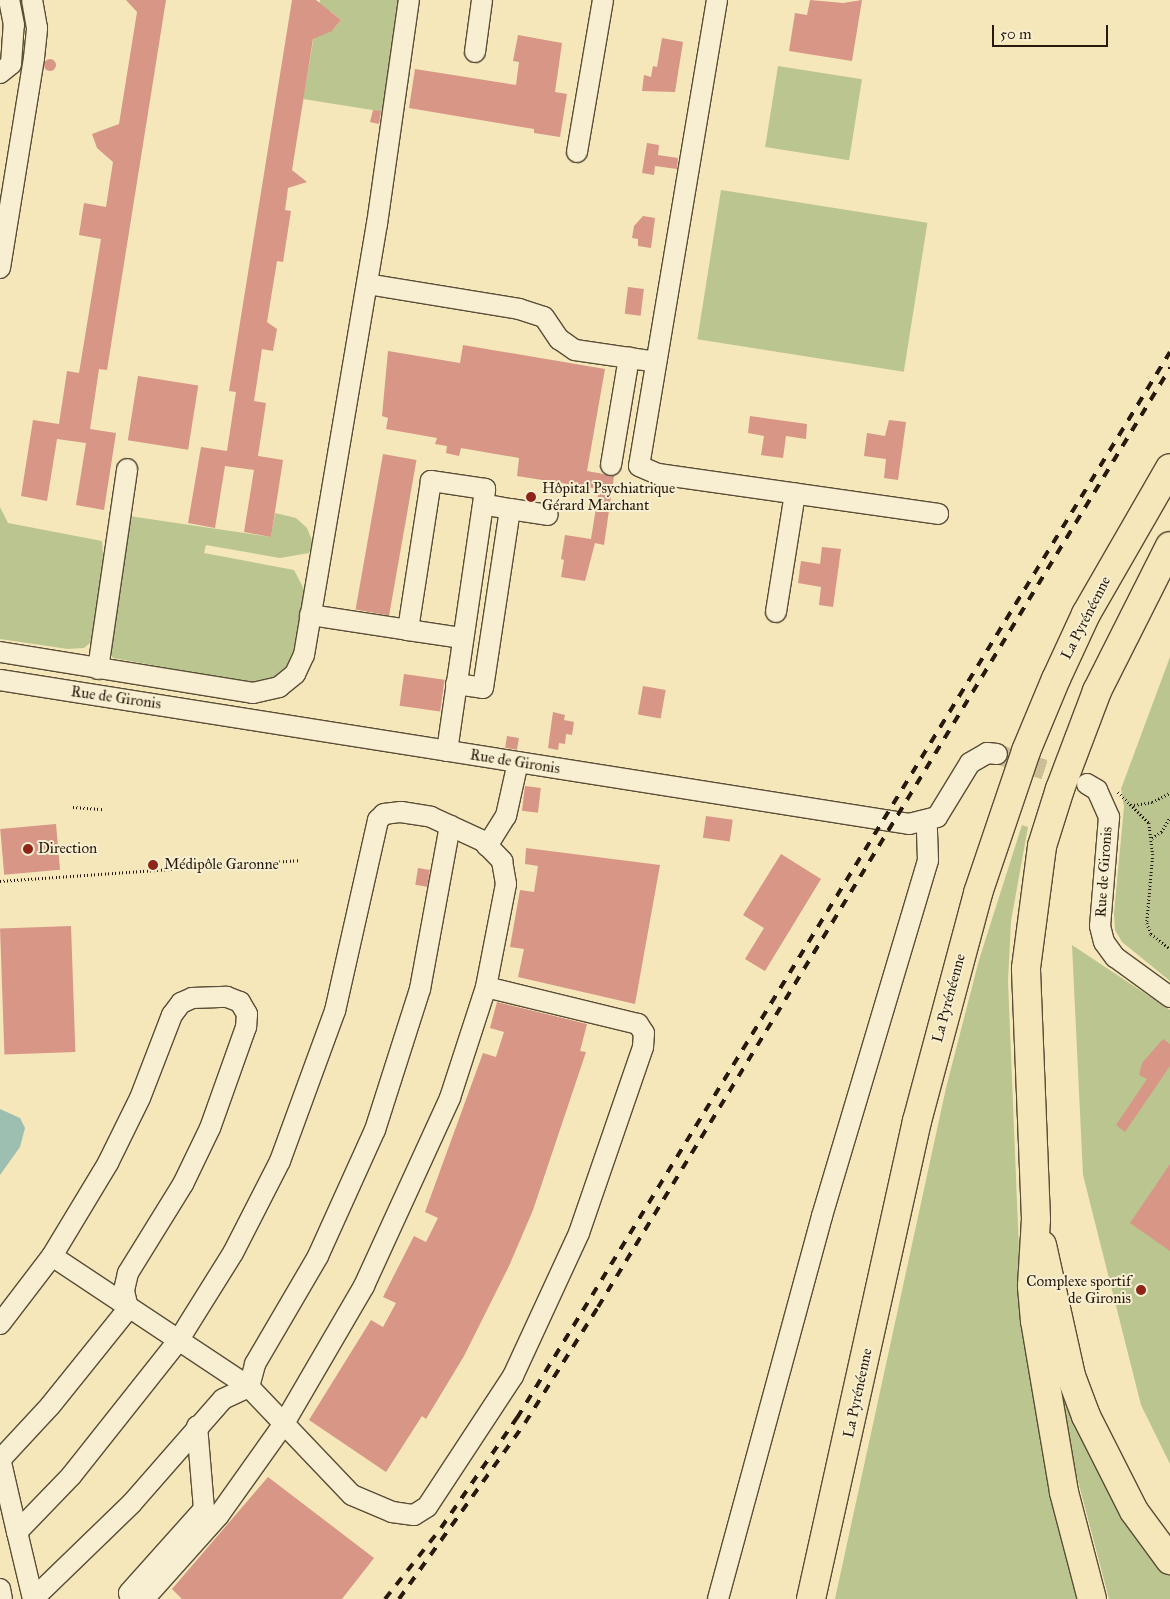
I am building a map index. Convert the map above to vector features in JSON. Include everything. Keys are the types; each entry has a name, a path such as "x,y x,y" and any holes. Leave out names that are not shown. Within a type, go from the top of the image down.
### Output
{"highway":[{"name":"La Pyrénéenne","path":"821,1562 917,1121 978,893 1026,751 1060,670 1086,614 1170,468"},
{"path":"1092,1599 1064,1492 1041,1362 1032,1286 1036,1219 1026,968 1042,846 1097,692 1170,546"},
{"path":"1036,1219 1071,1376 1086,1416 1134,1511 1170,1560"},
{"path":"811,1599 821,1562"},
{"path":"817,1599 821,1562"}],"street":[{"path":"0,73 12,64 14,25 9,0"},
{"path":"0,268 34,58 37,28 32,0"},
{"path":"0,652 253,693 280,687 296,674 304,655 367,284 409,0"},
{"path":"475,52 482,0"},
{"path":"577,152 603,0"},
{"path":"717,0 639,466 658,474 938,514"},
{"path":"367,284 519,309 544,317 559,340 575,350 656,362"},
{"path":"611,465 629,358"},
{"path":"98,669 127,469"},
{"path":"408,630 431,481 485,489 447,751"},
{"path":"776,612 795,494"},
{"path":"482,504 548,515"},
{"path":"456,684 483,688 510,509"},
{"path":"310,615 462,638"},
{"name":"Rue de Gironis","path":"0,680 909,824 927,822"},
{"path":"718,1599 822,1216 928,860 927,822 944,809 970,763 987,753 997,754"},
{"path":"487,846 506,816 518,762"},
{"name":"Rue de Gironis","path":"1088,784 1097,790 1108,817 1100,926 1104,942 1115,957 1170,996"},
{"path":"18,1532 71,1476 178,1341 233,1253 280,1161 312,1081 354,935 378,820 384,814 401,812 430,816 487,846 502,861 506,884 486,987 454,1089 425,1160 364,1286 283,1425 219,1515 132,1598"},
{"path":"249,1387 255,1364 318,1256 375,1130 420,989 450,826"},
{"path":"52,1256 128,1309 249,1387 283,1425 352,1495 392,1512 414,1515 427,1506 517,1367 579,1233 643,1047 644,1033 638,1024 486,987"},
{"path":"0,1324 52,1256 108,1163 140,1098 172,1016 181,1002 192,998 227,996 240,1002 247,1014 246,1027 210,1128 183,1184 128,1273 124,1291 128,1309"},
{"path":"33,1599 0,1459 50,1406 128,1309"},
{"path":"33,1599 132,1503 223,1398 249,1387"},
{"path":"132,1598 204,1509 197,1426"},
{"path":"0,1591 2,1599"}],"path":[{"path":"1134,805 1152,802 1170,793"},
{"path":"1127,800 1144,814 1152,838 1147,923 1151,934 1170,949"},
{"path":"73,808 104,809"},
{"path":"1152,838 1162,832 1170,817"},
{"path":"0,881 298,860"}],"green space":[{"path":"320,0 403,0 385,112 303,99 314,36 328,25 333,30 341,20 330,11 323,20 316,19"},
{"path":"778,66 862,79 849,160 765,147"},
{"path":"721,190 927,223 904,372 697,339"},
{"path":"0,507 8,523 102,541 104,568 91,642 84,648 68,649 0,639"},
{"path":"275,513 296,518 307,528 313,543 309,553 280,558 206,545 204,553 294,570 306,593 295,654 288,669 276,679 252,683 113,658 109,652 129,516 271,537"},
{"path":"1170,657 1170,981 1122,942 1115,930 1114,913 1124,807 1121,789"},
{"path":"1022,825 1028,827 1011,921 1008,981 1020,1275 1081,1599 835,1599 946,1088 979,960"},
{"name":"Complexe sportif de Gironis","path":"1072,945 1170,1010 1170,1464 1141,1405 1083,1175"},
{"path":"1062,1384 1144,1543 1170,1576 1170,1599 1109,1599 1067,1439 1058,1385"}],"shaded area":[{"path":"0,1109 20,1118 25,1128 20,1147 0,1175"}],"building":[{"path":"126,0 166,0 107,370 99,369 90,429 116,433 104,510 76,505 86,443 57,439 47,501 21,496 33,420 59,424 67,371 79,373 101,239 79,235 84,203 106,207 113,162 97,148 92,134 119,124 137,12"},
{"path":"292,0 316,0 341,20 332,31 313,39 292,170 307,182 288,188 285,210 291,211 283,262 277,261 267,322 277,329 273,351 262,349 254,401 266,403 258,456 283,460 271,537 244,532 254,470 225,466 215,528 188,523 201,447 227,451 236,392 229,391"},
{"path":"810,0 843,3 862,0 852,61 789,51 795,13 807,15"},
{"path":"518,35 562,43 555,92 567,94 560,137 534,133 534,129 409,108 415,69 516,85 519,62 513,61"},
{"path":"662,38 683,42 675,92 642,91 644,75 651,77 653,66 657,67"},
{"path":"52,59 55,60 55,70 48,71 45,70 44,63 45,60"},
{"path":"373,110 381,111 379,124 370,122"},
{"path":"647,143 659,145 658,155 678,158 677,169 655,166 654,175 642,173"},
{"path":"643,216 655,218 651,248 638,246 638,239 632,238 634,226"},
{"path":"628,287 644,289 641,316 625,314"},
{"path":"463,345 605,369 587,471 614,476 604,545 595,543 585,581 561,577 564,560 561,559 565,535 591,539 599,489 517,476 519,458 461,448 459,456 446,453 447,446 435,444 437,438 386,429 388,418 382,416 388,351 460,363"},
{"path":"138,376 198,386 188,450 128,440"},
{"path":"750,416 807,424 806,439 786,436 783,458 761,455 764,436 748,433"},
{"path":"889,420 906,422 898,480 884,478 886,459 864,456 867,433 885,436"},
{"path":"383,454 416,460 389,616 356,610"},
{"path":"822,547 841,549 833,607 819,605 821,587 798,583 801,561 820,564"},
{"path":"404,674 445,680 440,711 400,706"},
{"path":"643,686 666,690 661,719 638,715"},
{"path":"553,712 565,715 564,720 574,722 572,735 566,734 565,744 559,743 558,750 548,748"},
{"path":"507,736 519,738 517,750 505,748"},
{"path":"525,786 541,788 538,813 522,811"},
{"path":"706,816 733,820 730,842 703,838"},
{"name":"Direction","path":"56,824 60,870 4,875 0,829"},
{"path":"526,848 660,865 635,1004 518,977 524,949 510,947 520,890 534,892 538,866 525,864"},
{"path":"781,854 821,879 765,971 745,959 764,928 743,915"},
{"path":"418,868 430,870 427,887 415,885"},
{"path":"71,926 75,1052 4,1054 0,928"},
{"path":"497,1002 587,1024 580,1051 586,1052 533,1210 509,1266 464,1356 426,1419 422,1416 386,1472 309,1420 371,1320 383,1327 396,1303 383,1297 414,1236 426,1242 438,1218 425,1212 483,1053 496,1057 504,1032 490,1028"},
{"path":"1163,1039 1170,1044 1170,1066 1125,1132 1116,1125 1147,1079 1139,1075 1142,1063"},
{"path":"1170,1164 1170,1251 1130,1223"},
{"path":"268,1477 374,1558 342,1599 182,1599 172,1589"}],"tunnel":[{"path":"997,754 1076,780"}],"railway":[{"path":"385,1599 441,1528 517,1418 1170,352"},
{"path":"399,1599 525,1423 598,1307 1170,368"}],"place":[{"name":"Hôpital Psychiatrique Gérard Marchant","path":"531,497"},
{"name":"Direction","path":"28,849"},
{"name":"Médipôle Garonne","path":"153,865"},
{"name":"Complexe sportif de Gironis","path":"1141,1290"}]}
